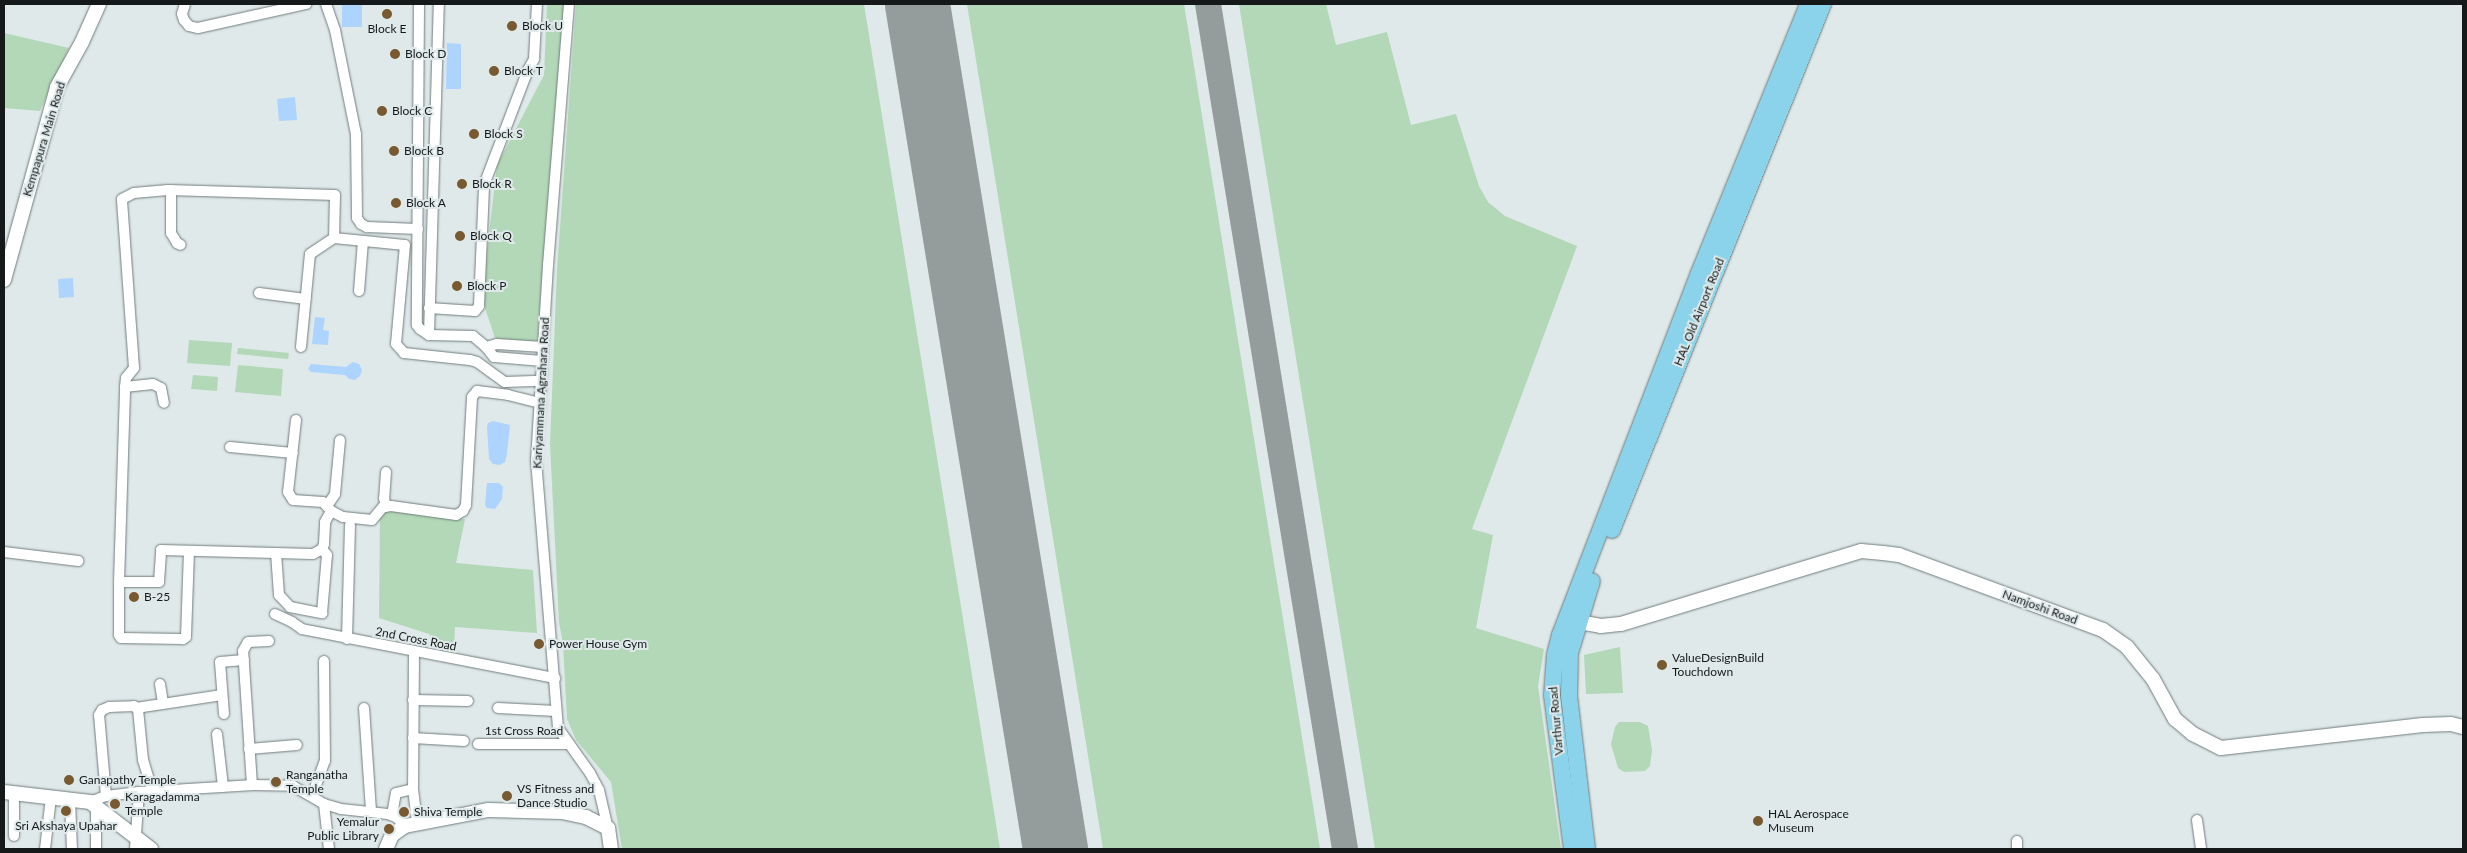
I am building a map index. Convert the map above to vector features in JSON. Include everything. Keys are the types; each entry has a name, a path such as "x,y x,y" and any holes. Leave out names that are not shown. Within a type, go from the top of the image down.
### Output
{"main road":[{"name":"Kempapura Main Road","path":"4,280 57,87 82,42 99,4"},
{"name":"HAL Old Airport Road","path":"1575,595 1699,273 1808,4"},
{"name":"HAL Old Airport Road","path":"1573,618 1588,588 1823,4"},
{"name":"Namjoshi Road","path":"1573,618 1601,626 1621,624 1861,551 1899,555 2103,630 2127,647 2153,679 2175,719 2193,734 2221,748 2423,725 2451,724 2463,727"},
{"name":"Varthur Road","path":"1575,595 1570,653 1569,695 1587,849"},
{"name":"Varthur Road","path":"1572,849 1552,695 1555,655 1573,618"},
{"path":"9,793 93,804 135,843 151,849"},
{"path":"386,849 392,835 411,825 488,810 562,812 586,817 608,828"},
{"name":"Kariyammana Agrahara Road","path":"608,828 611,849"}],"street":[{"path":"185,4 182,14 184,20 189,26 198,28 306,4"},
{"path":"326,4 335,30 356,134 357,218 361,224 367,227 418,230"},
{"path":"419,4 416,317 420,329 429,335 472,336 486,347 494,357 542,361"},
{"path":"429,335 439,4"},
{"path":"430,308 475,311 479,306 484,185 534,59 537,4"},
{"name":"Kariyammana Agrahara Road","path":"569,4 536,460 558,728 590,773 599,790 608,828"},
{"path":"171,190 171,233 172,238 181,244"},
{"path":"189,551 188,634 183,639 121,638 119,635 119,582 125,387 126,378 134,368 122,199 134,193 171,190 335,195 334,238"},
{"path":"301,347 310,254 334,238 405,244 396,344 404,353 477,362 505,382 541,381"},
{"path":"359,291 363,241"},
{"path":"259,293 306,299"},
{"path":"486,347 497,344 543,347"},
{"path":"499,394 505,382"},
{"path":"125,387 153,384 161,388 164,403"},
{"path":"296,420 288,492 293,500 323,502 329,509 343,517 372,520 382,507 456,514 463,511 466,505 472,397 476,392 499,394 540,403"},
{"path":"276,553 279,596 290,607 322,613 327,555 322,549 325,522 335,494 340,440"},
{"path":"230,447 293,452"},
{"path":"386,472 384,498 386,507"},
{"path":"347,639 350,524"},
{"path":"119,582 159,582 161,550 314,554 322,549"},
{"path":"4,552 78,561"},
{"name":"2nd Cross Road","path":"275,614 302,629 555,678"},
{"path":"252,785 243,651 248,642 269,641"},
{"path":"96,849 93,804 106,796 140,792 153,793 252,785 292,786 324,804 341,809 371,811 392,815 411,825 414,651"},
{"path":"224,714 220,662 244,660"},
{"path":"312,796 324,761 324,660"},
{"path":"160,684 163,704"},
{"path":"106,796 99,716 102,710 109,707 136,708 222,695"},
{"path":"413,700 468,701"},
{"path":"136,708 143,760 153,793"},
{"path":"364,708 371,811"},
{"path":"498,708 556,710"},
{"path":"217,734 223,787"},
{"path":"413,738 464,741"},
{"name":"1st Cross Road","path":"478,744 569,744"},
{"path":"249,749 296,745"},
{"path":"392,815 396,794 413,789"},
{"path":"135,843 139,822 140,792"},
{"path":"9,793 14,836"},
{"path":"45,849 51,797"},
{"path":"70,800 72,849"},
{"path":"324,804 329,849"},
{"path":"2197,820 2201,849"}],"green space":[{"path":"547,4 564,4 537,343 507,342 495,338 484,305 486,260 497,165 544,75"},
{"path":"576,4 864,4 1000,849 622,849 611,782 576,740 567,719 563,644 559,622 550,444 557,270"},
{"path":"967,4 1184,4 1320,849 1103,849"},
{"path":"1239,4 1326,4 1336,45 1387,32 1411,125 1456,114 1479,186 1488,202 1505,216 1577,246 1472,529 1493,535 1476,628 1544,649 1538,686 1561,849 1375,849"},
{"path":"4,33 69,48 40,111 4,108"},
{"path":"189,340 232,343 230,366 187,363"},
{"path":"238,348 289,353 288,359 237,354"},
{"path":"238,365 283,369 281,396 235,392"},
{"path":"193,375 218,377 217,391 191,389"},
{"path":"380,510 465,519 456,563 533,570 537,633 455,627 454,655 444,653 429,634 379,618"},
{"path":"1620,647 1623,693 1586,694 1584,655"},
{"path":"1619,722 1640,722 1648,726 1652,750 1650,766 1645,771 1624,772 1618,768 1611,744 1615,727"}],"water":[{"path":"342,4 362,4 362,27 342,27"},
{"path":"447,43 461,44 461,89 446,89"},
{"path":"295,97 297,120 279,121 277,99"},
{"path":"73,278 74,297 59,298 58,279"},
{"path":"315,317 325,318 323,330 329,331 328,345 312,344"},
{"path":"353,362 359,364 362,370 360,376 355,380 349,379 345,375 311,372 308,369 311,364 346,367"},
{"path":"493,421 510,425 505,462 500,465 493,464 489,459 487,427 488,423"},
{"path":"487,483 499,483 503,487 502,499 495,509 487,508 485,505"}],"taxiway":[{"path":"1208,4 1345,849"}],"runway":[{"path":"917,4 1055,849"}],"place":[{"name":"Block E","path":"387,14"},
{"name":"Block U","path":"512,26"},
{"name":"Block D","path":"395,54"},
{"name":"Block T","path":"494,71"},
{"name":"Block C","path":"382,111"},
{"name":"Block S","path":"474,134"},
{"name":"Block B","path":"394,151"},
{"name":"Block R","path":"462,184"},
{"name":"Block A","path":"396,203"},
{"name":"Block Q","path":"460,236"},
{"name":"Block P","path":"457,286"},
{"name":"B-25","path":"134,597"},
{"name":"Power House Gym","path":"539,644"},
{"name":"ValueDesignBuild Touchdown","path":"1662,665"},
{"name":"Ganapathy Temple","path":"69,780"},
{"name":"Ranganatha Temple","path":"276,782"},
{"name":"VS Fitness and Dance Studio","path":"507,796"},
{"name":"Karagadamma Temple","path":"115,804"},
{"name":"Sri Akshaya Upahar","path":"66,811"},
{"name":"Shiva Temple","path":"404,812"},
{"name":"HAL Aerospace Museum","path":"1758,821"},
{"name":"Yemalur Public Library","path":"389,829"}]}
